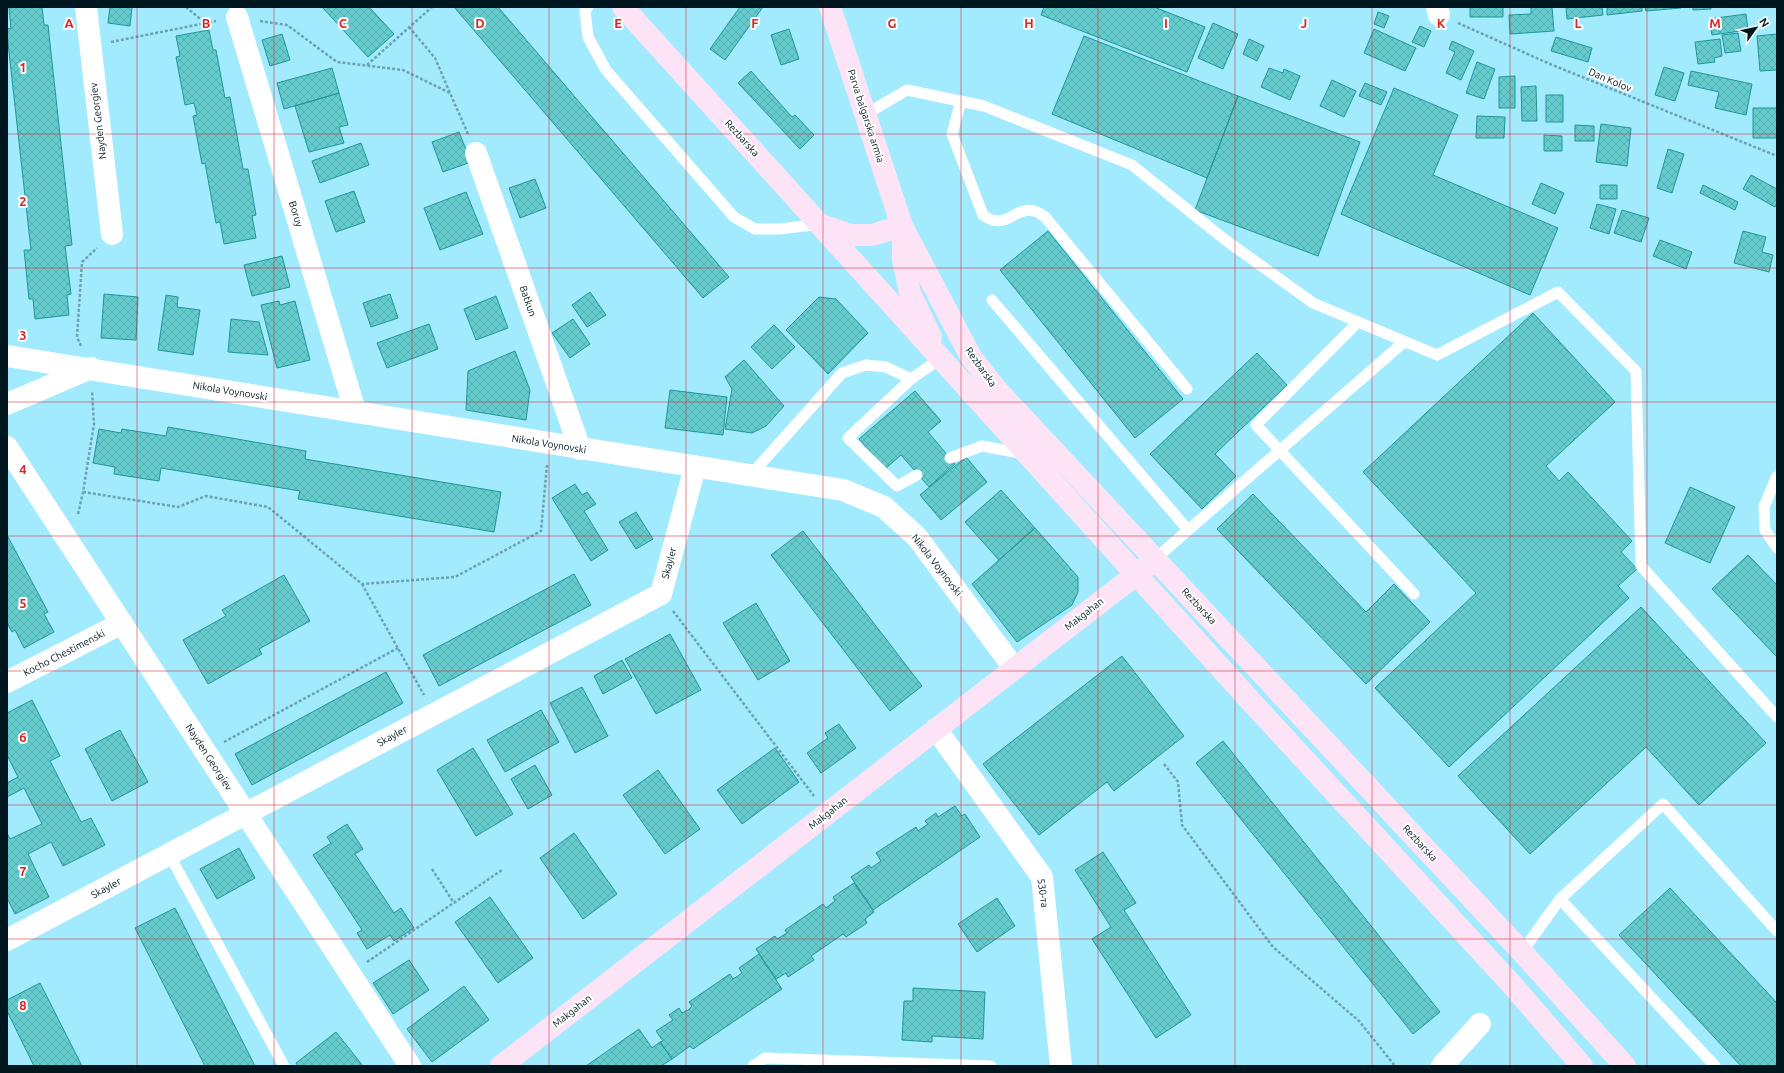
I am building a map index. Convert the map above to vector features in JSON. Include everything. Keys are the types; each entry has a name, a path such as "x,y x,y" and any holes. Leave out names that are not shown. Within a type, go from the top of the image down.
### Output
{"street":[{"name":"Nayden Georgiev","path":"86,7 89,47 112,234"},
{"name":"Rezbarska","path":"623,7 1247,697 1514,987 1582,1066"},
{"name":"Parva balgarska armia","path":"830,7 902,226"},
{"name":"Boruy","path":"237,17 355,411"},
{"name":"Batkun","path":"476,153 580,449"},
{"path":"820,224 850,235 872,236 902,226"},
{"name":"Rezbarska","path":"902,226 903,259 910,293 941,358"},
{"name":"Rezbarska","path":"902,226 971,357 996,389 1522,952 1625,1066"},
{"name":"Nikola Voynovski","path":"7,356 91,368 695,468 843,490 884,507 917,537 1014,668"},
{"path":"7,404 91,368"},
{"name":"Nayden Georgiev","path":"7,447 410,1066"},
{"name":"Skayler","path":"7,940 661,594 695,468"},
{"name":"Makgahan","path":"501,1066 1155,559"},
{"name":"Kocho Chestimenski","path":"7,682 122,623"},
{"name":"530-та","path":"936,729 1042,877 1062,1066"},
{"path":"1442,1066 1480,1024"}],"lane":[{"path":"588,7 584,11 588,37 606,70 734,217 755,229 780,229 820,224"},
{"path":"866,114 906,90 984,106 1132,166 1224,239 1313,303 1437,356 1558,292 1636,371 1641,566 1777,716"},
{"path":"961,101 952,134 983,215 992,221 1002,220 1028,209 1039,212 1043,215 1187,389"},
{"path":"992,300 1188,530"},
{"path":"1358,322 1256,425 1414,594"},
{"path":"1155,559 1404,342"},
{"path":"917,475 897,486 848,438 911,379 941,358"},
{"path":"750,476 842,373 866,365 886,367 911,379"},
{"path":"950,458 982,446 1027,454"},
{"path":"1777,476 1764,507 1765,530 1777,548"},
{"path":"1522,952 1560,900 1663,804 1777,931"},
{"path":"169,854 284,1066"},
{"path":"1560,900 1715,1066"},
{"path":"754,1066 765,1058 991,1066"}],"path":[{"path":"186,7 206,23"},
{"path":"367,65 432,7"},
{"name":"Dan Kolov","path":"1438,11 1550,64 1777,156"},
{"path":"89,47 237,17 287,25 337,62 403,70 450,94"},
{"path":"409,27 435,58 476,153"},
{"path":"71,545 83,492 94,424 91,368 77,337 82,262 112,234"},
{"path":"362,584 455,577 541,531 549,443"},
{"path":"83,492 178,507 206,496 268,507 362,584 435,714"},
{"path":"661,594 827,814"},
{"path":"206,752 398,648"},
{"path":"1164,764 1178,782 1182,825 1273,947 1359,1021 1395,1066"},
{"path":"432,869 454,903"},
{"path":"350,973 502,870"}],"building":[{"path":"42,7 44,25 48,25 72,245 65,246 71,294 67,295 69,315 35,319 33,299 29,299 24,250 31,250 7,34 7,29 11,28 9,8"},
{"path":"110,7 132,7 130,26 108,23"},
{"path":"322,7 369,7 394,34 368,57"},
{"path":"454,7 498,7 729,277 703,298"},
{"path":"740,7 763,7 725,60 710,49"},
{"path":"1044,7 1154,7 1205,27 1187,72 1041,15"},
{"path":"1470,7 1503,7 1503,17 1470,17"},
{"path":"1531,7 1552,7 1554,31 1510,34 1509,15 1531,14"},
{"path":"1566,7 1602,7 1603,15 1567,19"},
{"path":"1607,7 1642,7 1642,11 1607,15"},
{"path":"1645,7 1681,7 1681,8 1646,11"},
{"path":"1693,7 1711,7 1711,9 1693,10"},
{"path":"1378,12 1389,16 1384,28 1374,24"},
{"path":"1746,14 1748,30 1712,35 1709,19"},
{"path":"1213,23 1238,34 1223,69 1198,58"},
{"path":"1420,26 1431,31 1424,47 1412,42"},
{"path":"789,29 799,59 781,65 771,35"},
{"path":"1374,29 1416,48 1405,71 1364,53"},
{"path":"209,30 213,50 216,50 225,98 230,97 243,169 248,169 256,215 252,216 256,238 224,244 220,222 216,223 205,163 202,164 193,116 197,115 194,103 185,105 176,57 180,56 176,36"},
{"path":"1738,33 1741,51 1725,53 1722,35"},
{"path":"282,34 290,60 270,66 262,40"},
{"path":"1777,34 1777,70 1760,71 1757,36"},
{"path":"1084,36 1238,96 1207,178 1052,114"},
{"path":"1556,37 1592,48 1588,62 1551,51"},
{"path":"1249,39 1264,46 1257,61 1243,54"},
{"path":"1720,39 1722,56 1714,58 1715,62 1698,64 1695,42"},
{"path":"1452,41 1474,51 1461,80 1446,73 1455,52 1449,49"},
{"path":"1477,62 1495,69 1484,99 1466,93"},
{"path":"1664,67 1684,73 1675,101 1655,95"},
{"path":"332,68 339,93 284,109 277,83"},
{"path":"1269,68 1283,73 1284,69 1300,76 1290,100 1261,87"},
{"path":"751,71 792,117 795,115 814,135 800,149 738,83"},
{"path":"1691,71 1752,84 1746,115 1715,108 1719,92 1688,85"},
{"path":"1515,76 1515,108 1499,108 1499,77"},
{"path":"1332,80 1356,91 1344,117 1320,106"},
{"path":"1365,83 1387,92 1381,105 1359,96"},
{"path":"1536,86 1537,121 1522,121 1521,87"},
{"path":"1394,88 1458,115 1433,175 1558,228 1530,295 1341,214"},
{"path":"339,93 348,125 339,127 344,143 309,152 295,106"},
{"path":"1546,95 1563,95 1563,122 1546,122"},
{"path":"1238,96 1360,142 1318,256 1195,210"},
{"path":"1753,108 1777,108 1777,138 1753,138"},
{"path":"1477,116 1505,117 1504,138 1476,138"},
{"path":"1601,124 1631,128 1627,166 1596,162"},
{"path":"1575,125 1594,126 1594,141 1575,141"},
{"path":"459,132 471,162 443,172 432,142"},
{"path":"1544,135 1562,136 1562,151 1544,151"},
{"path":"361,143 369,165 320,183 312,161"},
{"path":"1668,149 1684,154 1672,193 1657,188"},
{"path":"1751,175 1777,189 1777,203 1775,207 1743,189"},
{"path":"535,179 546,208 520,218 509,188"},
{"path":"1541,183 1564,193 1555,214 1532,204"},
{"path":"1600,185 1617,185 1617,199 1600,199"},
{"path":"1703,185 1738,202 1735,210 1700,193"},
{"path":"354,191 365,222 336,232 325,201"},
{"path":"466,192 483,234 440,250 424,208"},
{"path":"1597,204 1616,209 1609,234 1590,228"},
{"path":"1622,210 1649,218 1641,242 1614,233"},
{"path":"1048,231 1183,399 1135,438 1000,270"},
{"path":"1743,231 1766,237 1762,252 1773,255 1769,272 1734,263"},
{"path":"1660,240 1692,252 1686,269 1653,256"},
{"path":"282,256 290,287 252,296 244,265"},
{"path":"590,292 606,315 587,327 572,305"},
{"path":"104,294 138,297 136,340 101,338"},
{"path":"390,294 398,318 371,327 363,303"},
{"path":"166,295 178,297 177,307 200,310 193,355 158,350"},
{"path":"496,296 508,328 476,340 464,309"},
{"path":"819,297 836,299 868,333 828,374 786,330"},
{"path":"279,301 280,305 295,301 310,360 277,368 261,305"},
{"path":"1533,313 1615,402 1546,466 1559,481 1568,472 1632,541 1621,552 1637,569 1618,586 1629,598 1449,767 1375,688 1476,593 1363,472"},
{"path":"231,319 259,322 268,355 228,352"},
{"path":"573,319 590,344 570,358 552,333"},
{"path":"429,324 438,349 387,368 377,343"},
{"path":"774,325 795,347 772,369 751,347"},
{"path":"515,351 530,390 526,420 466,410 468,371"},
{"path":"1257,353 1287,385 1215,454 1236,476 1202,509 1150,454"},
{"path":"744,360 784,406 766,426 752,433 725,429 732,389 725,377"},
{"path":"670,390 727,397 723,435 665,428"},
{"path":"915,391 941,421 928,432 955,464 929,487 901,455 885,469 859,439"},
{"path":"168,427 306,451 305,459 501,492 494,532 298,499 300,491 161,468 159,481 114,474 115,467 93,463 99,429 121,433 122,429 166,436"},
{"path":"966,457 987,482 941,520 920,495"},
{"path":"575,484 582,495 587,492 596,504 584,511 608,550 591,561 552,498"},
{"path":"1690,487 1735,507 1710,563 1665,543"},
{"path":"1001,490 1035,528 999,560 965,522"},
{"path":"1253,494 1366,612 1394,584 1430,622 1366,684 1217,529"},
{"path":"636,512 653,539 636,549 619,522"},
{"path":"1035,528 1078,577 1078,592 1072,605 1017,642 972,584"},
{"path":"803,531 922,686 890,711 771,555"},
{"path":"7,535 48,612 44,614 54,632 24,648 15,630 12,632 7,623"},
{"path":"1748,555 1777,585 1777,657 1712,589"},
{"path":"574,574 591,605 439,686 423,655"},
{"path":"284,575 310,621 259,649 262,654 208,684 183,640 226,616 222,610"},
{"path":"756,603 790,661 758,680 723,623"},
{"path":"1641,607 1766,743 1699,805 1646,747 1530,854 1458,776"},
{"path":"670,634 701,690 656,714 625,659"},
{"path":"1122,656 1184,736 1114,791 1107,782 1039,835 983,764"},
{"path":"622,660 632,678 603,694 594,676"},
{"path":"386,672 403,703 252,785 235,754"},
{"path":"582,687 608,736 575,753 550,703"},
{"path":"32,700 60,756 50,761 81,822 91,818 105,845 63,866 51,842 28,854 49,897 15,914 7,898 7,833 10,839 42,824 24,788 7,797 7,783 18,777 7,755 7,713"},
{"path":"541,710 559,742 505,772 487,740"},
{"path":"839,724 856,748 821,773 807,753 828,738 825,733"},
{"path":"120,730 148,782 112,801 85,749"},
{"path":"1223,741 1440,1012 1413,1034 1196,763"},
{"path":"473,748 513,814 476,836 437,770"},
{"path":"775,748 799,782 742,824 717,790"},
{"path":"535,765 552,795 528,809 511,779"},
{"path":"658,770 700,829 665,854 623,795"},
{"path":"955,806 962,816 965,814 980,837 873,910 851,877 869,865 871,868 881,861 876,853 916,827 918,831 928,824 925,821 936,813 938,817"},
{"path":"347,824 363,849 355,854 394,913 401,908 414,928 394,941 390,935 367,949 357,933 362,930 313,855 331,843 327,837"},
{"path":"574,833 617,894 583,919 540,858"},
{"path":"239,848 255,878 217,899 200,869"},
{"path":"1103,852 1136,903 1124,910 1191,1015 1156,1038 1092,939 1111,927 1075,870"},
{"path":"854,883 874,912 865,919 867,923 846,937 843,934 811,956 814,960 788,977 786,973 776,979 756,949 775,936 777,939 787,933 785,930 823,904 826,908 835,901 833,897"},
{"path":"1670,888 1777,1003 1777,1066 1741,1066 1619,935"},
{"path":"490,897 533,958 498,983 455,922"},
{"path":"997,898 1015,926 977,952 958,924"},
{"path":"175,908 255,1066 205,1066 135,928"},
{"path":"759,954 782,989 693,1049 690,1046 672,1059 660,1042 663,1041 656,1031 673,1020 669,1015 679,1008 682,1013 688,1010 692,1006 689,1002 730,974 733,979 738,976 742,973 739,968"},
{"path":"409,960 429,990 393,1014 373,983"},
{"path":"40,983 82,1066 34,1066 7,1011 7,1000"},
{"path":"464,986 489,1020 432,1062 407,1029"},
{"path":"913,988 985,992 983,1039 932,1036 932,1042 902,1040 904,1001 913,1001"},
{"path":"639,1029 652,1048 660,1042 672,1059 661,1066 586,1066"},
{"path":"336,1032 363,1066 298,1066 296,1063"}]}
